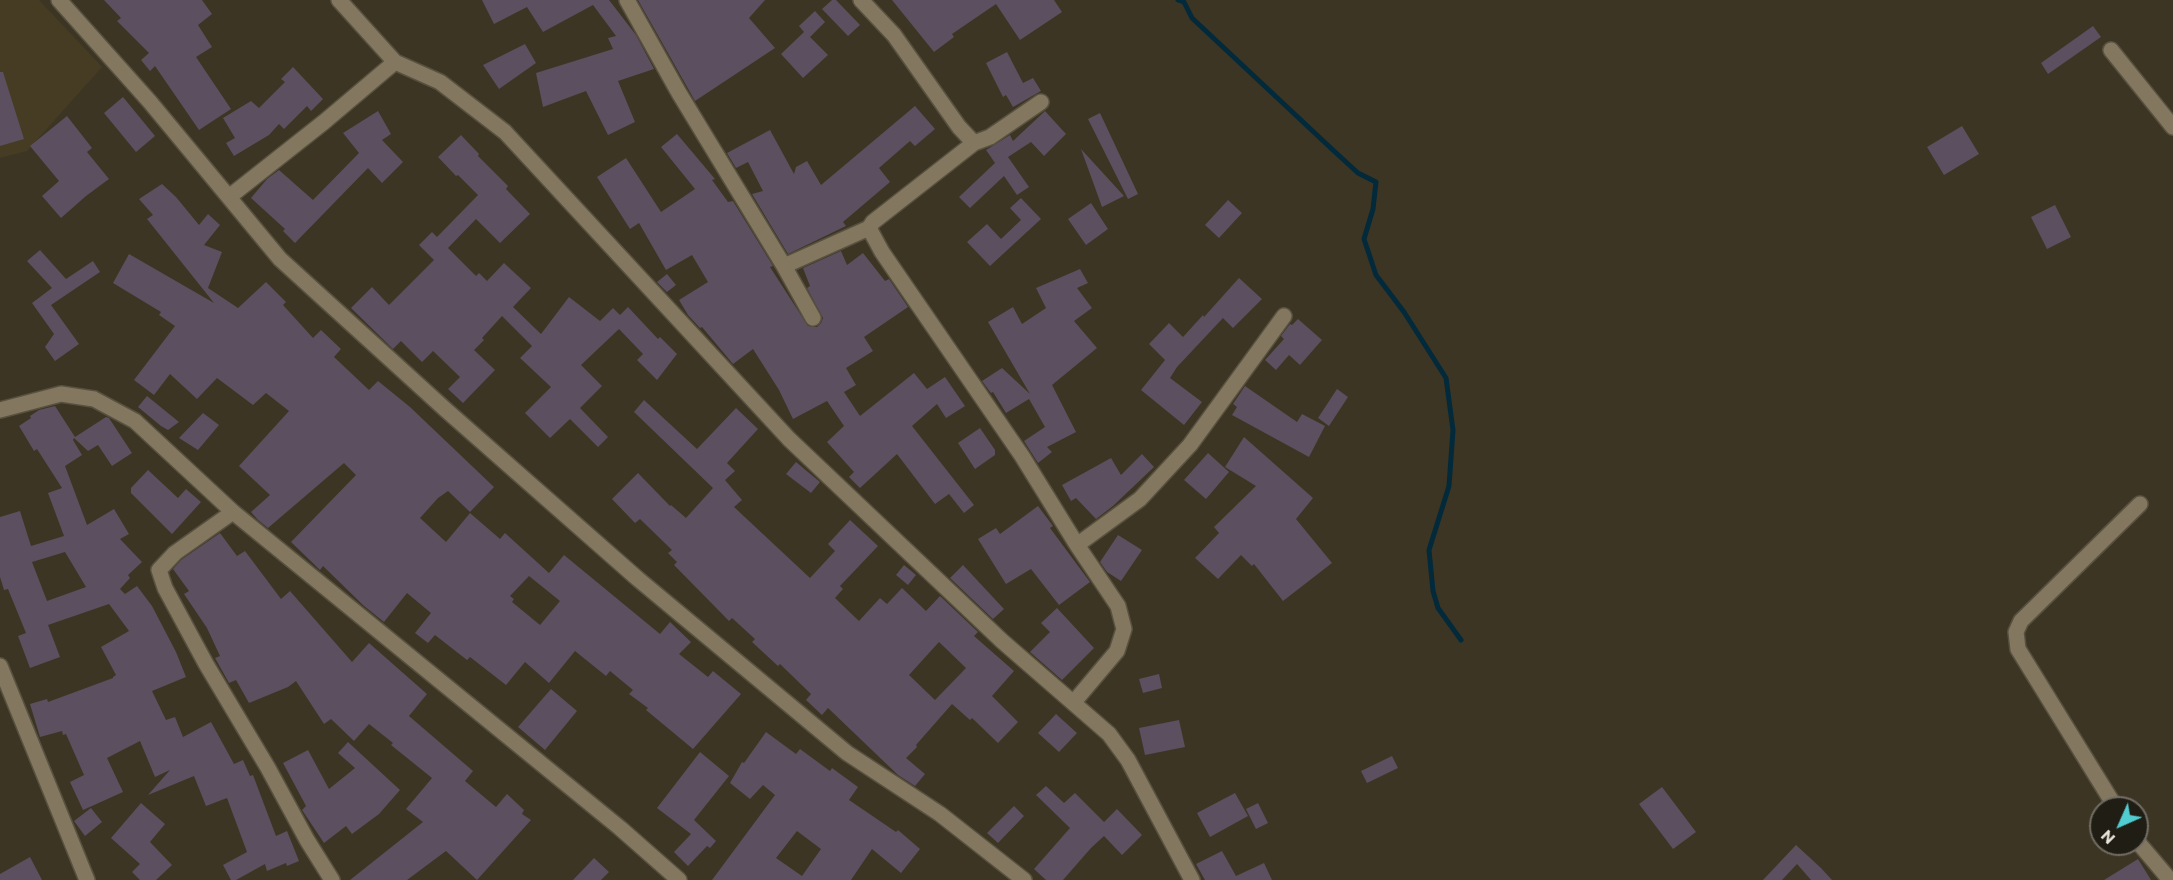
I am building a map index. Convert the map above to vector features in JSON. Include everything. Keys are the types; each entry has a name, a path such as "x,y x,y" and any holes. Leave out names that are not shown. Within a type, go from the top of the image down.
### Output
{"street":[{"path":"59,0 150,102 280,259 446,410 638,579 847,753 940,814 1024,880"},
{"path":"339,0 395,62 440,82 505,132 789,439 1002,641 1108,734 1128,760 1192,880"},
{"path":"627,0 679,93 813,318"},
{"path":"861,0 894,35 959,127 974,143"},
{"path":"2111,50 2173,128"},
{"path":"229,197 324,123 395,62"},
{"path":"784,266 869,228 873,222 974,143 990,137 1041,102"},
{"path":"869,228 882,252 1022,456 1118,606 1124,629 1117,651 1074,702"},
{"path":"1077,545 1140,499 1190,445 1284,316"},
{"path":"0,410 61,393 94,399 135,421 233,512 620,828 680,880"},
{"path":"2109,796 2018,649 2016,632 2021,621 2140,504"},
{"path":"233,512 175,553 159,570 165,588 206,664 332,880"},
{"path":"0,666 87,880"},
{"path":"2149,855 2170,880"}],"shaded area":[{"path":"0,0 39,0 102,67 27,151 0,158"}],"building":[{"path":"104,0 202,0 212,14 198,25 212,47 196,57 231,109 199,130 155,66 150,71 141,60 149,53 117,21 121,18"},
{"path":"482,0 609,0 636,35 654,69 618,81 635,122 608,135 586,91 543,107 536,73 613,49 608,38 616,36 593,5 543,32 527,7 494,24"},
{"path":"638,0 765,0 749,18 775,48 695,101"},
{"path":"832,0 836,0 860,25 848,36 822,9"},
{"path":"892,0 1054,0 1062,12 1020,40 996,4 952,34 954,37 934,52"},
{"path":"815,11 825,22 810,37 828,55 803,78 781,54 804,32 799,26"},
{"path":"2093,26 2101,37 2048,74 2041,63"},
{"path":"525,44 536,63 499,89 483,65"},
{"path":"1007,52 1023,83 1033,78 1041,91 1013,107 1006,95 1003,97 986,63"},
{"path":"293,67 323,99 311,111 307,106 284,129 279,124 269,135 234,156 226,143 235,138 223,118 251,101 259,108 285,82 281,79"},
{"path":"0,72 3,72 24,139 0,146"},
{"path":"123,97 155,136 136,152 104,113"},
{"path":"915,106 935,129 915,146 910,141 879,168 890,182 843,222 846,226 788,254 752,194 763,191 748,162 736,168 727,153 770,130 794,174 796,167 807,161 821,185"},
{"path":"378,111 391,134 382,140 403,162 382,183 368,168 295,243 283,231 285,229 251,198 267,179 279,170 313,200 359,153 343,133"},
{"path":"1045,111 1066,134 1044,156 1031,142 1008,157 1029,187 1017,195 1004,176 970,208 959,197 995,163 986,150 1010,135 1013,141"},
{"path":"1100,113 1138,194 1128,199 1088,119"},
{"path":"67,116 92,148 87,152 109,179 61,218 42,196 59,181 30,146"},
{"path":"1962,126 1979,154 1944,175 1927,147"},
{"path":"677,134 715,179 712,180 728,202 733,201 773,266 770,267 808,326 817,327 823,318 807,288 810,286 803,268 841,251 847,265 863,253 885,281 889,279 908,307 864,337 873,351 846,368 856,385 844,392 860,416 914,373 927,389 945,377 965,406 946,418 937,404 912,426 974,505 964,513 949,494 935,504 897,454 860,488 849,477 854,472 827,442 844,426 827,401 793,419 779,390 753,349 733,364 702,327 700,328 688,315 679,300 708,282 692,255 666,270 639,223 630,229 597,177 626,158 661,212 695,189 661,147"},
{"path":"461,135 508,186 506,189 530,214 500,243 476,219 448,248 476,276 479,273 487,281 504,263 531,288 513,307 541,334 569,297 600,321 613,308 620,315 628,307 658,339 660,337 677,354 657,380 637,360 643,354 619,329 581,365 602,386 580,408 608,437 598,447 570,419 550,438 525,413 551,387 520,358 532,346 502,316 474,350 495,370 463,403 448,389 460,377 433,351 422,362 401,341 393,349 351,308 372,287 389,305 434,260 419,245 432,232 437,237 478,195 438,157"},
{"path":"1081,149 1124,196 1102,207"},
{"path":"162,184 199,225 208,214 220,225 204,245 222,252 208,288 238,308 266,282 286,302 283,305 313,338 321,330 341,349 334,357 369,390 378,381 410,407 494,487 470,512 448,491 438,498 420,518 446,542 470,513 500,539 505,533 549,573 564,555 660,634 670,622 691,642 679,654 708,677 713,671 741,694 693,749 629,694 633,690 610,671 606,676 575,651 549,683 525,662 506,685 470,657 467,660 435,635 428,643 415,633 431,613 407,593 384,622 323,566 320,570 291,542 356,475 344,463 268,528 258,520 251,512 270,495 239,466 289,411 266,393 253,405 217,378 197,399 170,374 154,395 134,380 175,326 159,315 161,312 113,283 129,254 214,303 147,219 153,215 139,199","holes":["529,576 560,601 540,625 512,602 514,599 510,596"]},
{"path":"1021,198 1041,219 990,266 967,242 987,224 1001,239 1021,220 1010,208"},
{"path":"1228,200 1242,213 1219,238 1205,225"},
{"path":"1091,203 1108,229 1086,245 1068,219"},
{"path":"2055,205 2071,237 2047,249 2031,217"},
{"path":"40,250 66,279 93,261 100,272 51,305 79,344 55,361 45,347 54,334 32,303 52,288 27,261"},
{"path":"1080,269 1088,283 1077,288 1092,308 1074,321 1097,348 1052,385 1076,432 1047,447 1052,452 1038,463 1024,441 1045,427 1029,399 1006,413 993,392 991,393 982,381 1002,368 1030,394 988,322 1013,307 1022,324 1046,308 1036,288"},
{"path":"667,274 676,285 667,292 657,282"},
{"path":"1239,278 1262,299 1233,328 1223,318 1177,367 1170,378 1202,402 1184,425 1141,390 1165,360 1149,344 1169,323 1183,337"},
{"path":"1298,319 1322,340 1300,365 1289,355 1276,370 1265,360 1284,339 1281,336 1290,324 1292,325"},
{"path":"1245,386 1297,422 1302,414 1325,426 1309,457 1232,415 1237,407 1233,404"},
{"path":"1337,389 1348,397 1329,426 1318,418"},
{"path":"147,396 179,422 168,430 161,426 138,407"},
{"path":"644,400 697,449 736,408 758,429 727,463 735,471 725,480 742,500 734,507 810,578 835,551 828,544 850,520 878,546 840,586 843,589 835,598 859,621 880,598 887,604 902,588 926,611 940,596 978,632 974,636 1014,671 992,696 1018,722 998,743 972,718 970,720 952,704 906,758 925,774 915,786 898,775 828,708 822,715 806,700 811,694 780,664 778,666 752,642 755,639 732,618 729,621 674,565 677,562 668,553 672,550 640,519 635,523 612,499 638,473 670,506 686,518 713,488 634,412","holes":["939,642 966,668 935,700 909,675"]},
{"path":"55,406 75,437 106,417 109,418 132,453 112,466 98,445 88,451 74,438 82,455 65,466 87,525 114,509 129,534 120,539 142,562 128,575 130,578 120,589 125,594 137,586 152,606 186,677 152,691 166,720 175,717 183,737 211,722 234,764 243,760 250,776 253,775 276,836 287,831 299,861 287,866 286,863 267,871 265,864 236,880 231,880 223,865 247,852 227,798 206,806 194,776 148,795 170,770 155,777 140,741 107,758 123,792 83,810 70,782 84,775 66,734 63,735 62,731 40,737 30,704 47,699 48,702 113,678 116,675 101,647 129,631 109,604 48,625 60,657 30,668 18,636 26,633 8,589 4,590 0,577 0,517 20,511 31,546 64,536 48,493 62,488 37,449 34,451 19,426 39,410","holes":["65,552 86,587 47,601 32,562"]},
{"path":"203,413 219,425 198,450 179,438"},
{"path":"980,428 995,450 995,455 975,469 958,443"},
{"path":"1244,437 1313,498 1296,519 1332,563 1283,601 1254,564 1252,566 1241,555 1218,579 1195,558 1219,533 1214,527 1256,486 1225,467"},
{"path":"1208,453 1229,472 1206,499 1184,480"},
{"path":"1142,454 1154,467 1096,519 1076,498 1071,501 1062,485 1111,458 1121,475"},
{"path":"796,462 820,482 811,493 786,474"},
{"path":"148,470 178,498 186,489 201,502 172,534 131,493 131,488"},
{"path":"1038,506 1053,526 1050,528 1090,582 1059,605 1031,569 1006,584 978,539 996,528 1000,534"},
{"path":"220,533 237,556 245,551 281,599 290,591 352,662 369,643 427,694 409,716 473,771 465,781 496,807 507,794 524,810 522,814 531,820 477,880 446,851 407,880 350,880 423,822 406,809 432,778 369,724 354,741 331,719 324,724 296,681 288,687 249,703 236,680 229,683 215,658 220,656 207,628 184,594 189,591 173,569 181,560"},
{"path":"1118,535 1142,550 1121,581 1107,572 1100,562"},
{"path":"904,565 916,575 908,585 896,575"},
{"path":"963,565 1004,609 993,619 950,578"},
{"path":"1057,608 1094,648 1062,680 1030,652 1050,632 1041,623"},
{"path":"1159,674 1162,688 1143,693 1139,679"},
{"path":"551,689 577,711 545,750 518,727"},
{"path":"1056,714 1077,733 1059,752 1038,733"},
{"path":"1179,720 1185,747 1145,755 1139,728"},
{"path":"766,732 796,754 800,749 830,771 832,768 858,787 849,800 896,832 898,830 920,849 901,873 872,849 851,880 712,880 775,795 763,785 750,799 730,783 742,762 744,763","holes":["797,831 821,849 802,876 776,858"]},
{"path":"348,742 400,790 379,814 352,834 346,826 324,843 302,810 306,806 283,763 308,750 329,789 355,768 338,753"},
{"path":"700,752 729,776 694,820 716,841 710,848 707,846 688,866 674,852 691,834 657,808"},
{"path":"1392,756 1398,768 1367,783 1361,771"},
{"path":"1046,786 1064,803 1075,793 1104,822 1117,809 1142,835 1122,855 1104,836 1063,880 1046,880 1034,869 1070,828 1036,795"},
{"path":"1662,787 1696,832 1673,849 1639,804"},
{"path":"1235,793 1248,816 1210,837 1197,813"},
{"path":"141,803 165,824 150,842 172,865 156,880 140,880 132,872 140,864 111,838"},
{"path":"1258,803 1268,823 1256,829 1246,809"},
{"path":"1014,806 1024,816 998,843 987,833"},
{"path":"91,808 102,822 85,836 74,821"},
{"path":"1796,845 1832,880 1811,880 1797,864 1782,880 1763,880"},
{"path":"1222,851 1236,876 1264,863 1272,880 1205,880 1196,864"},
{"path":"30,857 42,880 0,880 0,874"},
{"path":"594,858 609,872 601,880 573,880"},
{"path":"2138,859 2151,880 2104,880"}],"waterway":[{"path":"1178,0 1184,2 1192,18 1334,151 1358,173 1376,182 1373,209 1364,239 1376,275 1404,312 1446,378 1453,430 1449,486 1429,550 1433,591 1438,608 1461,640"}]}
